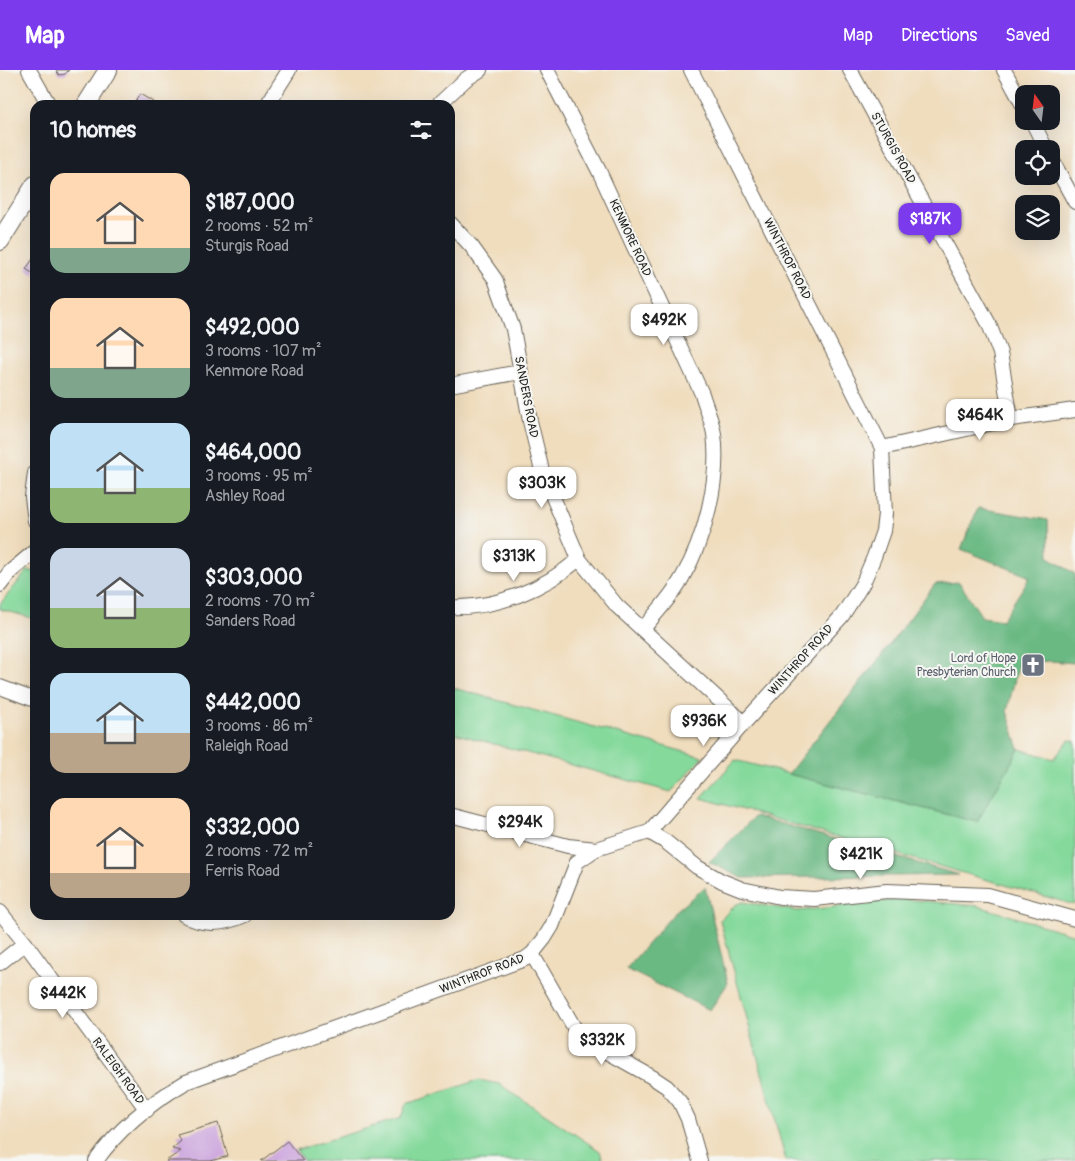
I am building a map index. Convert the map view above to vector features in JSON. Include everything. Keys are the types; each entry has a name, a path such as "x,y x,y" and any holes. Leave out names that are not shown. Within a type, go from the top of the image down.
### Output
{"main road":[{"path":"89,100 108,70"},
{"path":"0,241 30,193"}],"street":[{"path":"29,70 46,100"},
{"path":"270,100 289,70"},
{"path":"443,100 466,79 480,70"},
{"name":"KENMORE ROAD","path":"547,70 599,171 702,394 714,432 716,456 709,511 694,554 682,578 643,629"},
{"name":"WINTHROP ROAD","path":"96,1161 121,1130 163,1095 186,1082 525,959 532,954 552,926 577,862 596,849 649,832 744,723 842,616 863,583 874,557 884,522 882,448 692,70"},
{"name":"STURGIS ROAD","path":"850,70 989,324 1000,353 1011,419"},
{"path":"1004,70 1015,90"},
{"path":"1060,174 1075,202"},
{"name":"SANDERS ROAD","path":"455,228 472,246 495,279 513,329 520,372 542,471 579,559 617,606 744,723"},
{"path":"455,383 520,372"},
{"path":"882,448 1011,419 1075,410"},
{"path":"0,586 10,572 30,555"},
{"path":"455,607 469,608 522,594 567,569 579,559"},
{"path":"0,687 30,698"},
{"path":"455,815 568,846 596,849"},
{"path":"649,832 666,842 697,867 722,881 780,897 814,899 887,891 988,895 1075,919"},
{"name":"RALEIGH ROAD","path":"0,912 25,943 146,1110"},
{"path":"192,920 206,923 229,920"},
{"path":"0,962 25,943"},
{"path":"532,954 579,1036 652,1077 667,1087 680,1102 688,1119 700,1161"}],"green space":[{"path":"978,508 1048,520 1049,557 1075,574 1075,663 1050,661 1019,663 1007,711 1019,749 977,822 788,774 935,584 959,582 982,617 1002,620 1030,577 961,549"},
{"path":"28,570 30,571 30,618 0,609 0,604"},
{"path":"455,688 703,757 671,792 455,733"},
{"path":"1069,740 1075,741 1075,905 701,798 735,760 977,822 1019,749 1054,759"},
{"path":"755,816 959,875 742,878 709,862"},
{"path":"705,887 728,983 710,1010 626,969 676,911"},
{"path":"902,899 978,906 1075,935 1075,1161 786,1161 720,920 735,905 742,902 798,911"},
{"path":"479,1080 499,1084 600,1151 603,1161 304,1161 296,1150 401,1118 406,1104"}],"building":[{"path":"56,70 69,70 65,74 59,75"},
{"path":"140,94 150,100 136,100"},
{"path":"30,263 30,272 26,269"},
{"path":"218,1123 228,1156 211,1161 166,1161 181,1151 172,1149 181,1141 177,1135"},
{"path":"287,1141 303,1161 261,1161"}],"place":[{"name":"Lord of Hope Presbyterian Church","path":"1033,665"}]}
